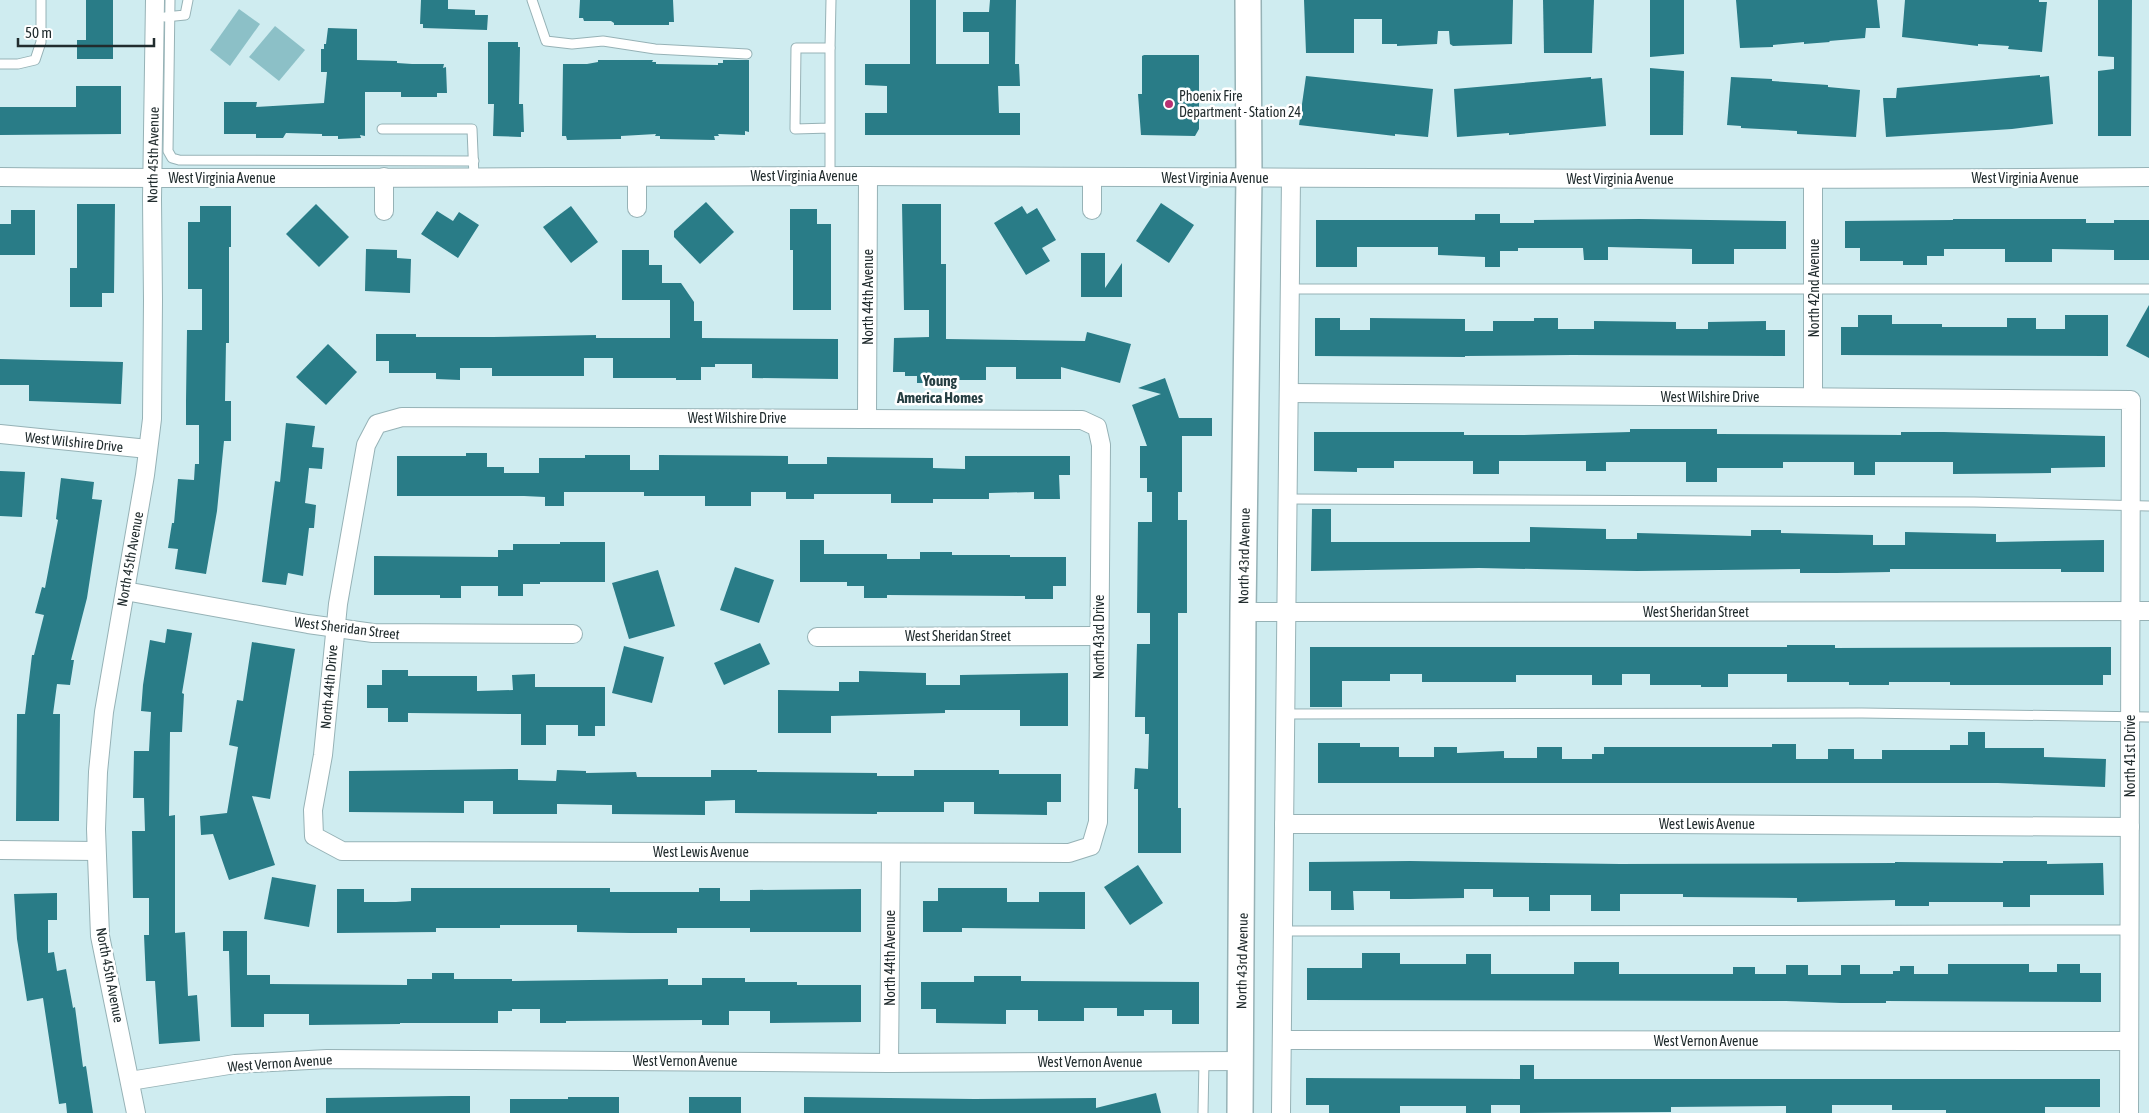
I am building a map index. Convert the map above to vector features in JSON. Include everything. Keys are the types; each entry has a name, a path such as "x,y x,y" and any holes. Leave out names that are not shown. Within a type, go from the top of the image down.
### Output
{"main road":[{"name":"North 43rd Avenue","path":"1240,1113 1243,612 1249,177 1248,0"}],"street":[{"name":"North 45th Avenue","path":"136,1113 103,955 96,851 98,780 104,712 148,449 153,381 152,178 163,17 156,0"},
{"name":"West Virginia Avenue","path":"0,177 384,177 474,169 637,177 1813,179 2149,177"},
{"name":"North 44th Avenue","path":"867,419 868,176"},
{"path":"384,177 384,211"},
{"path":"637,177 638,208"},
{"path":"1092,177 1092,210"},
{"path":"1281,1113 1291,178"},
{"name":"North 42nd Avenue","path":"1813,179 1813,397"},
{"name":"West Wilshire Drive","path":"1288,393 1541,397 2131,400"},
{"name":"North 41st Drive","path":"2129,1113 2131,400"},
{"name":"West Wilshire Drive","path":"377,424 402,417 1082,420 1097,427"},
{"name":"North 44th Drive","path":"314,836 314,810 323,755 334,628 366,445 377,424"},
{"name":"North 43rd Drive","path":"1091,846 1098,822 1102,444 1097,427"},
{"name":"West Wilshire Drive","path":"0,434 148,449"},
{"name":"West Sheridan Street","path":"125,591 373,634 573,634"},
{"name":"West Sheridan Street","path":"1243,612 2149,611"},
{"name":"West Sheridan Street","path":"817,636 1099,636"},
{"name":"West Lewis Avenue","path":"1284,824 2130,827"},
{"name":"West Lewis Avenue","path":"314,836 342,851 1070,853 1091,846"},
{"path":"0,850 96,851"},
{"name":"North 44th Avenue","path":"889,1062 890,853"},
{"name":"West Vernon Avenue","path":"1282,1040 2129,1041"},
{"name":"West Vernon Avenue","path":"130,1081 235,1064 327,1059 889,1062 1241,1061"}],"lane":[{"path":"0,64 18,64 35,60 41,42 41,0"},
{"path":"170,0 163,17 168,151 172,158 179,160 474,169 472,129 382,129"},
{"path":"163,17 185,15 188,0"},
{"path":"532,0 546,41 572,44 603,41 655,50 747,54"},
{"path":"830,176 831,0"},
{"path":"830,48 796,48 795,129 830,128"},
{"path":"1290,289 2149,289"},
{"path":"1288,499 1974,502 2149,506"},
{"path":"1285,714 1862,713 2149,717"},
{"path":"1283,931 2130,930"},
{"path":"1203,1113 1204,1061"}],"shaded area":[{"path":"239,9 260,24 230,66 210,50"},
{"path":"275,26 305,50 279,81 249,57"}],"building":[{"path":"86,0 113,0 113,59 77,59 77,40 86,40"},
{"path":"421,0 448,0 448,9 475,10 475,15 488,15 487,30 423,28 423,24 420,24"},
{"path":"580,0 673,0 674,22 669,22 669,25 614,25 611,21 584,21 583,18 579,18"},
{"path":"910,0 936,0 936,64 989,64 989,32 963,32 963,12 989,12 990,0 1016,0 1015,64 1019,64 1020,86 998,86 999,113 1020,113 1020,135 865,135 865,113 887,113 887,86 865,85 865,64 910,64"},
{"path":"1304,0 1513,0 1512,44 1453,46 1450,44 1449,31 1438,31 1437,44 1397,46 1397,44 1382,44 1382,19 1354,19 1354,53 1306,53"},
{"path":"1543,0 1594,0 1592,53 1544,53"},
{"path":"1650,0 1684,0 1684,54 1650,57"},
{"path":"1736,0 1877,0 1880,28 1866,28 1865,38 1773,45 1773,47 1740,48"},
{"path":"1905,0 2039,0 2039,2 2047,2 2042,52 2008,49 2009,46 1978,44 1978,46 1902,37"},
{"path":"2098,0 2132,0 2131,136 2098,136 2098,71 2114,69 2114,57 2098,56"},
{"path":"328,28 357,29 357,60 444,64 443,68 446,67 447,93 437,93 437,97 401,97 401,92 365,92 365,136 360,135 361,138 338,139 338,136 322,136 322,134 286,133 283,138 256,138 256,134 224,134 224,102 257,102 256,107 324,103 327,72 321,72 321,49 324,49 324,44 326,44"},
{"path":"488,42 518,42 518,47 520,47 519,104 523,104 524,132 521,132 521,137 493,136 494,104 488,104"},
{"name":"Phoenix Fire Department - Station 24","path":"1199,55 1199,129 1195,136 1141,135 1138,94 1142,94 1142,56"},
{"path":"598,60 653,60 652,62 656,62 656,64 718,65 718,63 723,63 723,60 749,60 749,132 745,131 745,135 718,134 719,136 714,136 715,140 660,139 660,136 655,136 656,134 621,136 621,139 567,140 566,136 562,136 563,64 587,64 598,62"},
{"path":"1650,68 1684,71 1683,135 1650,135"},
{"path":"2040,75 2040,77 2049,76 2053,124 2012,129 1886,137 1883,98 1896,98 1897,88"},
{"path":"1306,76 1433,89 1428,137 1395,134 1395,136 1299,125"},
{"path":"1591,77 1591,79 1602,78 1606,126 1509,135 1509,133 1457,137 1454,89"},
{"path":"1731,77 1772,79 1772,81 1828,85 1828,87 1860,90 1856,137 1797,134 1797,131 1741,128 1741,126 1727,125"},
{"path":"76,86 121,86 121,134 0,135 0,107 76,107"},
{"path":"706,202 734,232 700,264 674,237 674,231"},
{"path":"1161,203 1194,225 1169,263 1136,241"},
{"path":"77,204 115,204 114,293 102,293 102,307 70,307 70,268 77,268"},
{"path":"316,204 349,237 319,267 286,234"},
{"path":"902,204 941,204 941,264 946,264 946,339 1085,341 1087,332 1131,344 1120,383 1061,367 1061,379 1016,379 1016,367 986,367 986,380 943,380 943,383 917,383 917,376 905,376 905,372 893,372 894,338 929,337 929,310 904,310"},
{"path":"200,206 231,206 229,343 226,343 225,401 231,401 231,441 224,441 217,511 206,574 175,569 178,549 168,548 172,523 174,523 178,479 194,480 195,464 199,464 199,425 186,425 186,401 187,330 202,330 202,289 188,289 188,222 200,222"},
{"path":"571,206 598,242 571,263 543,227"},
{"path":"1022,206 1027,214 1037,208 1056,240 1042,248 1050,261 1026,275 994,223"},
{"path":"790,209 817,209 817,224 831,224 831,310 793,310 793,250 790,250"},
{"path":"11,210 35,210 35,255 0,255 0,224 11,224"},
{"path":"437,211 453,221 459,212 479,225 458,258 421,234"},
{"path":"1475,214 1500,214 1500,223 1534,223 1534,220 1639,219 1786,221 1786,249 1734,249 1734,264 1692,264 1692,249 1608,247 1608,260 1584,260 1583,248 1518,248 1518,251 1500,251 1500,267 1485,267 1485,257 1438,255 1438,247 1357,247 1357,267 1316,267 1316,220 1475,220"},
{"path":"2086,219 2086,223 2114,223 2114,220 2149,220 2149,260 2114,260 2114,250 2052,249 2052,262 2005,262 2005,249 1944,249 1944,256 1927,256 1927,265 1903,265 1903,261 1860,261 1860,248 1845,248 1845,221"},
{"path":"366,249 397,250 397,258 411,259 410,293 365,291"},
{"path":"622,250 649,250 649,265 662,265 662,283 681,283 694,302 694,321 702,321 702,338 838,339 838,379 752,378 752,364 715,364 715,367 701,367 701,380 613,378 613,358 584,358 584,376 492,376 492,368 460,368 460,380 436,379 436,373 389,373 389,361 376,361 376,334 416,334 416,337 596,335 596,338 670,338 670,300 622,300"},
{"path":"1081,253 1105,253 1105,288 1122,263 1122,297 1081,297"},
{"path":"2149,305 2149,358 2126,346"},
{"path":"1858,315 1892,315 1892,324 1942,324 1942,327 2007,327 2007,318 2036,318 2036,329 2065,329 2065,315 2108,315 2108,356 1841,355 1841,327 1858,327"},
{"path":"1315,318 1340,318 1340,330 1370,330 1370,318 1465,319 1465,331 1493,331 1493,321 1534,321 1534,318 1558,318 1558,329 1594,329 1594,321 1676,322 1676,329 1708,329 1708,322 1766,321 1766,330 1785,330 1785,356 1315,356"},
{"path":"328,344 357,372 326,405 296,377"},
{"path":"0,359 123,362 121,404 29,401 29,385 0,385"},
{"path":"1165,378 1179,418 1212,418 1212,436 1182,436 1182,492 1178,492 1178,520 1187,520 1187,613 1178,613 1178,808 1181,808 1181,853 1138,853 1138,789 1134,789 1135,768 1148,769 1149,734 1145,734 1145,717 1135,717 1137,644 1150,644 1150,613 1137,613 1138,522 1152,522 1152,492 1147,492 1147,478 1140,478 1140,446 1147,446 1132,405 1161,394 1138,388"},
{"path":"286,423 315,426 312,447 324,448 322,469 309,468 305,503 316,505 314,528 309,528 303,576 288,573 286,585 262,582 275,481 280,482"},
{"path":"1630,429 1717,429 1717,434 1901,435 1901,432 1944,432 2105,436 2105,467 2051,468 2051,473 1953,474 1953,462 1875,462 1875,475 1854,475 1854,462 1783,462 1783,468 1717,468 1717,482 1686,482 1686,462 1606,462 1606,471 1586,471 1586,461 1499,461 1499,474 1473,474 1473,461 1394,461 1394,468 1357,468 1357,472 1314,471 1314,432 1464,432 1464,435 1524,435 1630,432"},
{"path":"466,453 487,453 487,467 504,467 504,473 539,473 539,458 585,458 585,455 630,455 630,470 659,470 659,455 788,456 788,464 827,464 827,457 933,458 933,468 965,469 965,456 1070,456 1070,475 1059,475 1060,499 1034,499 1034,492 989,493 989,499 933,499 933,503 891,503 891,494 814,494 814,499 786,499 786,492 751,492 751,506 705,506 705,496 644,496 644,492 564,492 564,506 545,506 545,497 397,496 397,456 466,456"},
{"path":"0,471 25,472 22,517 0,516"},
{"path":"61,478 94,482 92,499 102,500 87,598 71,660 74,660 70,685 57,684 53,714 60,714 59,821 16,821 17,714 25,714 32,655 34,655 44,615 35,613 42,587 45,588 58,520 56,519"},
{"path":"1312,509 1331,509 1331,542 1530,542 1530,527 1606,529 1606,539 1637,539 1637,533 1751,536 1751,530 1781,530 1781,533 1873,535 1873,545 1905,545 1905,532 1996,534 1996,542 2104,540 2104,572 2061,572 2061,569 1890,569 1890,572 1800,573 1800,569 1637,571 1479,568 1311,571"},
{"path":"800,540 824,540 824,554 887,554 887,559 920,559 920,552 952,552 952,555 1010,555 1010,557 1066,557 1066,586 1053,586 1053,599 1025,599 1025,596 887,595 887,598 864,598 864,586 847,586 847,582 800,582"},
{"path":"560,542 605,542 605,582 540,582 540,584 523,584 523,596 498,596 498,586 461,586 461,598 440,598 440,595 374,595 374,556 498,557 498,550 513,550 513,544 560,544"},
{"path":"735,567 774,580 759,623 720,610"},
{"path":"658,570 675,626 629,639 612,583"},
{"path":"167,629 192,633 182,693 184,694 182,732 170,732 169,816 175,815 175,933 185,932 188,996 197,995 200,1041 159,1044 155,981 146,981 144,935 149,935 149,898 133,898 132,831 145,831 144,798 133,798 134,751 149,751 151,712 141,711 150,640 165,643"},
{"path":"252,642 295,649 270,799 252,796 275,865 229,880 213,834 201,835 200,816 227,813 238,747 229,745 237,700 243,701"},
{"path":"760,643 770,664 724,685 714,663"},
{"path":"1787,645 1835,645 1835,648 2111,647 2111,675 2103,675 2103,685 1950,685 1950,682 1889,682 1889,685 1849,685 1849,682 1787,682 1787,674 1728,674 1728,687 1701,687 1701,685 1650,685 1650,674 1622,674 1622,685 1592,685 1592,675 1516,675 1516,682 1422,682 1422,674 1390,674 1390,681 1342,681 1342,707 1310,707 1310,647 1787,647"},
{"path":"624,646 664,657 652,703 612,693"},
{"path":"382,670 408,670 408,676 477,676 477,691 513,690 512,675 535,674 535,687 605,687 605,726 595,726 595,736 578,736 578,725 546,725 546,745 521,745 521,714 408,713 408,722 388,722 388,708 367,708 367,685 382,685"},
{"path":"859,671 926,673 926,685 960,685 960,675 1068,673 1068,726 1020,726 1020,710 945,710 945,713 831,716 831,733 778,733 778,690 839,691 839,682 859,682"},
{"path":"1968,732 1985,732 1985,748 2044,748 2044,757 2106,759 2105,787 1998,783 1318,783 1318,743 1360,743 1360,747 1399,747 1399,757 1434,757 1434,747 1457,747 1457,753 1504,751 1504,758 1537,758 1537,747 1562,747 1562,759 1592,759 1592,754 1604,754 1604,747 1772,747 1772,744 1796,744 1796,759 1828,759 1828,749 1854,749 1854,759 1882,759 1882,750 1950,750 1950,745 1968,745"},
{"path":"518,769 518,780 556,781 557,770 586,771 586,773 636,772 637,777 711,777 711,770 877,773 877,776 914,776 914,770 999,770 999,774 1061,774 1061,802 1047,802 1047,815 974,814 974,802 944,802 944,812 877,812 877,814 735,813 735,800 705,801 705,815 612,814 612,805 557,804 557,814 493,814 493,801 464,801 464,813 349,812 349,771"},
{"path":"1410,861 1620,864 2003,863 2003,861 2047,861 2047,864 2103,863 2104,895 2030,895 2030,907 2003,907 2003,902 1929,902 1929,906 1895,906 1895,900 1797,902 1797,898 1683,897 1683,894 1620,894 1620,911 1591,911 1591,895 1550,895 1550,911 1529,911 1529,897 1493,897 1493,889 1464,889 1464,898 1410,899 1390,899 1390,891 1353,891 1354,910 1331,910 1331,891 1309,891 1309,862"},
{"path":"1138,865 1163,903 1130,925 1104,887"},
{"path":"272,877 316,885 309,927 264,919"},
{"path":"411,888 610,888 610,892 699,892 699,888 720,888 720,901 750,901 750,890 861,889 861,932 750,932 750,928 677,928 677,933 577,932 577,925 500,925 500,928 436,928 436,932 337,933 337,889 364,889 364,902 396,902 411,901"},
{"path":"938,888 1007,888 1007,902 1039,902 1039,892 1085,892 1085,929 962,928 962,932 923,932 923,901 938,901"},
{"path":"57,893 57,920 48,920 48,953 54,952 57,971 66,969 73,1008 75,1007 83,1067 86,1066 93,1113 67,1113 66,1103 59,1104 43,998 27,1001 17,939 14,894"},
{"path":"223,931 247,931 247,975 270,975 270,984 407,985 407,979 432,979 432,973 454,973 454,979 512,979 512,981 668,979 668,985 702,985 702,978 745,978 745,982 797,982 797,985 861,985 861,1022 770,1023 770,1011 729,1011 729,1025 702,1025 702,1020 566,1021 566,1023 540,1023 540,1009 512,1009 512,1011 498,1011 498,1023 309,1025 309,1014 264,1014 264,1027 231,1027 229,951 223,951"},
{"path":"1362,953 1400,953 1400,964 1466,964 1466,954 1491,954 1491,974 1574,974 1574,962 1619,962 1619,974 1733,974 1733,967 1755,967 1755,974 1786,974 1786,965 1808,965 1808,975 1841,975 1841,965 1860,965 1860,974 1893,974 1893,971 1900,971 1900,966 1914,966 1914,974 1948,974 1948,964 2029,964 2029,972 2057,972 2057,964 2080,964 2080,973 2101,973 2101,1002 1886,1001 1886,1003 1841,1003 1786,1001 1307,1000 1307,968 1362,968"},
{"path":"974,976 1021,976 1021,981 1199,982 1199,1024 1172,1024 1172,1010 1144,1010 1144,1016 1117,1016 1117,1008 1084,1008 1084,1021 1038,1021 1038,1010 1006,1010 1006,1024 936,1023 936,1009 921,1009 921,982 974,982"},
{"path":"1520,1065 1534,1065 1534,1079 2100,1079 2100,1107 2045,1107 2045,1113 1946,1113 1946,1110 1892,1110 1892,1105 1832,1105 1832,1113 1786,1113 1786,1106 1671,1107 1671,1112 1520,1113 1520,1105 1491,1105 1491,1113 1466,1113 1466,1106 1400,1106 1400,1113 1329,1113 1329,1105 1306,1105 1306,1078 1520,1079"},
{"path":"1156,1093 1161,1113 804,1113 804,1097 1096,1098 1096,1108"},
{"path":"470,1096 470,1113 326,1113 326,1098"},
{"path":"568,1097 619,1097 619,1113 510,1113 510,1099 568,1099"},
{"path":"689,1097 741,1097 741,1113 689,1113"}],"place":[{"name":"Phoenix Fire Department - Station 24","path":"1169,104"}],"district":[{"name":"Young America Homes","path":"940,388"}]}
